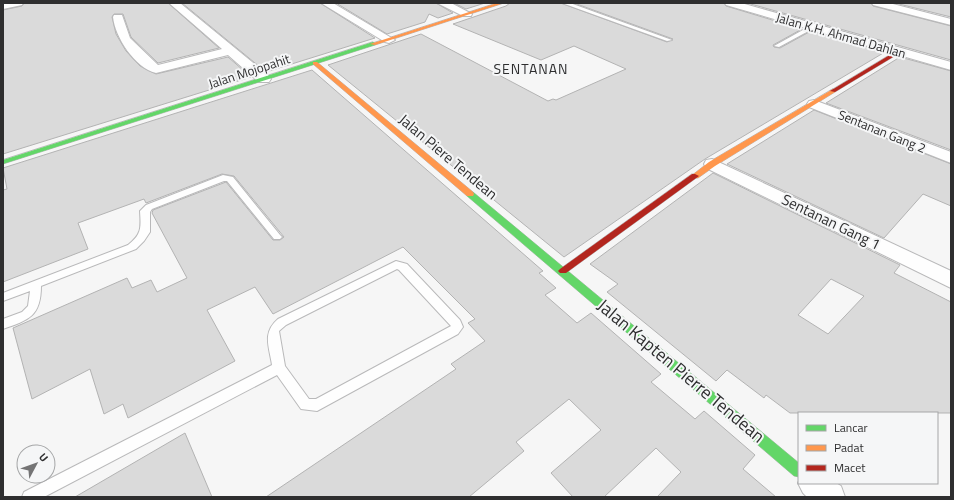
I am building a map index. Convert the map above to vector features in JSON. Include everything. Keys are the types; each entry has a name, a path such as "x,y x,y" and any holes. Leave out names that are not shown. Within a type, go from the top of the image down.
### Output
{"street":[{"path":"3,6 18,3"},
{"path":"174,3 264,79"},
{"path":"326,3 389,40"},
{"path":"442,3 466,14"},
{"name":"Jalan Mojopahit","path":"3,162 502,3"},
{"name":"Jalan K.H. Ahmad Dahlan","path":"730,3 951,66"},
{"path":"877,3 951,22"},
{"path":"760,12 773,6"},
{"path":"118,17 118,29 127,43 156,69 230,51"},
{"path":"563,272 712,164 900,51"},
{"name":"Jalan Piere Tendean","path":"315,63 563,272"},
{"name":"Sentanan Gang 2","path":"814,104 951,158"},
{"name":"Sentanan Gang 1","path":"712,164 951,280"},
{"name":"Jalan Kapten Pierre Tendean","path":"563,272 798,470"},
{"path":"814,484 830,497"}],"lane":[{"path":"565,3 669,40"},
{"path":"777,46 812,27"},
{"path":"3,296 132,247 144,237 146,232 145,211 149,207 223,178 230,179 277,237"},
{"path":"392,266 403,267 456,324 457,327 454,331 311,407 306,405 301,400 279,368 273,332 279,324 392,266"},
{"path":"3,324 27,314 33,309 36,305 36,284"},
{"path":"29,497 279,368"}],"building":[{"path":"24,3 168,3 219,48 158,63 131,37 123,14 114,14 112,17 116,34 126,51 140,66 156,74 228,57 251,77 3,154 3,10 22,6"},
{"path":"182,3 320,3 375,38 266,72"},
{"path":"336,3 436,3 453,13 438,18 429,14 425,22 387,34"},
{"path":"454,3 485,3 466,9"},
{"path":"510,3 561,3 667,42 673,39 574,3 724,3 726,6 802,29 773,45 774,47 780,48 811,31 885,52 705,159 564,257 328,65 421,34 548,101 553,99 556,100 626,69 574,46 541,60 453,24 506,6"},
{"path":"747,3 871,3 873,6 951,26 951,60"},
{"path":"895,3 951,3 951,17"},
{"path":"900,57 951,71 951,150 826,103"},
{"path":"312,70 543,271 539,273 556,288 545,295 577,323 591,313 661,374 651,382 695,419 704,411 755,455 743,469 776,497 657,497 681,472 656,448 604,497 573,497 551,473 601,430 569,399 516,442 524,451 469,497 266,497 456,369 451,364 485,341 468,323 475,319 403,247 273,314 255,287 207,310 235,361 128,418 123,404 104,414 90,369 32,399 13,328 127,278 132,288 151,280 157,292 187,278 152,213 153,210 226,182 273,240 280,240 284,237 234,176 222,174 146,203 144,199 78,223 88,249 3,282 3,190 7,189 3,168"},
{"path":"814,110 951,164 951,206 923,194 884,238 727,164"},
{"path":"713,173 900,265 894,273 951,302 951,413 790,413 766,395 764,398 727,370 716,381 607,292 618,284 590,264","holes":["831,279 864,296 828,334 798,315"]},
{"path":"185,433 212,497 75,497"}],"traffic: fast":[{"path":"3,162 373,44"},
{"path":"470,194 798,470"}],"traffic: slow":[{"path":"373,44 502,3"},
{"path":"315,63 470,194"},
{"path":"695,176 712,164 833,91"}],"traffic: jam":[{"path":"833,91 900,51"},
{"path":"563,271 695,176"}],"district":[{"name":"SENTANAN","path":"531,69"}]}
